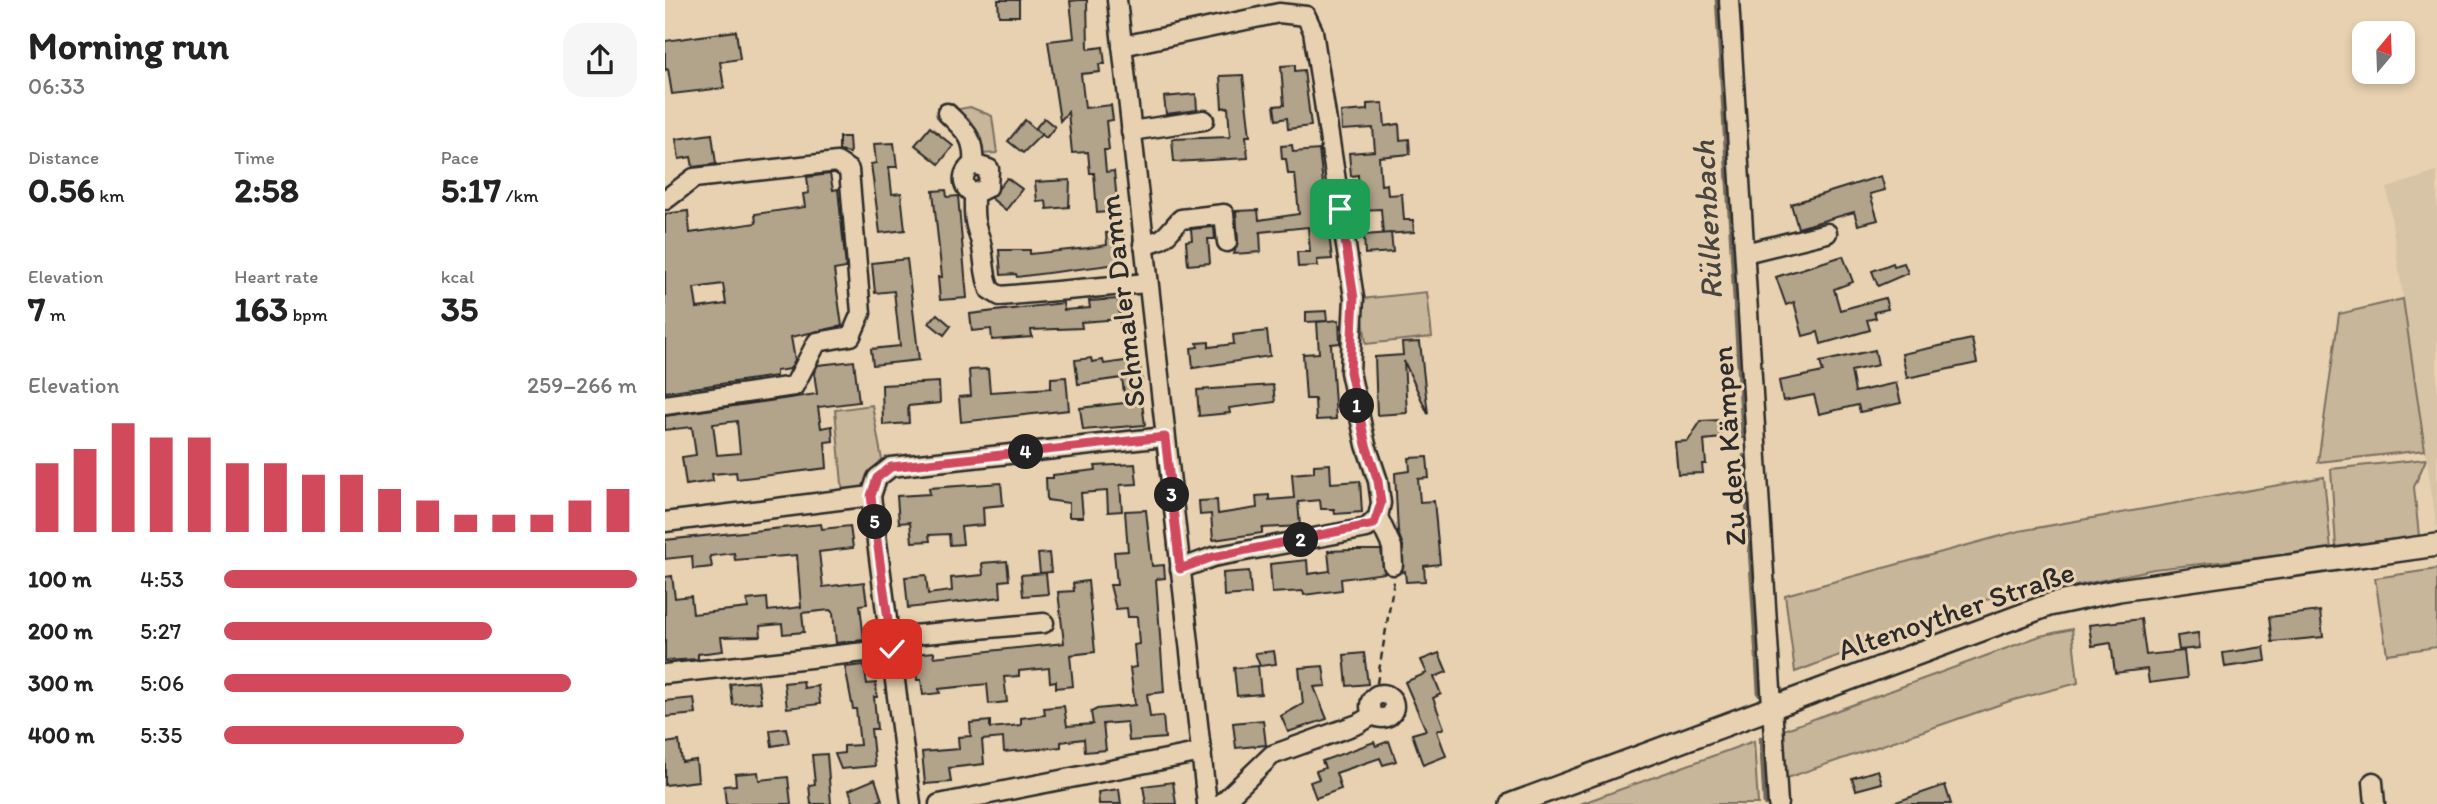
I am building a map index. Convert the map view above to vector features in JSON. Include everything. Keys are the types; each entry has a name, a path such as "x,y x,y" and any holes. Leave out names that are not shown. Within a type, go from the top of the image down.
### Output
{"main road":[{"name":"Altenoyther Straße","path":"1512,804 2024,613 2074,598 2437,545"}],"street":[{"name":"Schmaler Damm","path":"1117,0 1207,804"},
{"name":"Zu den Kämpen","path":"1729,0 1778,804"},
{"path":"1122,46 1279,13 1306,16 1313,31 1354,298 1350,372 1366,445 1378,481 1381,503 1378,517 1367,528 1213,557 1180,569"},
{"path":"947,113 966,132 974,146 973,164 989,169 991,178 988,187 974,194 974,227 980,239 983,271 990,290 1000,296 1147,283"},
{"path":"1131,131 1204,120"},
{"path":"665,200 694,178 837,162 849,170 861,313 851,337 817,342 794,386 665,405"},
{"path":"1143,244 1160,241 1170,235 1181,219 1224,214 1227,242"},
{"path":"1745,253 1827,233"},
{"path":"911,804 871,496 877,478 891,467 1165,437"},
{"path":"665,522 871,496"},
{"path":"1378,517 1392,547 1393,565"},
{"path":"665,674 1044,623"},
{"path":"1221,804 1272,755 1358,724 1373,715 1369,702 1375,695"},
{"path":"939,804 1202,752"},
{"path":"2373,782 2375,804"}],"path":[{"path":"1375,695 1390,606 1393,565"}],"shaded area":[{"path":"970,107 992,116 997,153 982,154 978,134 953,114 954,110"},
{"path":"2437,172 2437,530 2387,188"},
{"path":"1427,292 1432,337 1366,344 1361,299"},
{"path":"2403,299 2425,450 2318,462 2339,314"},
{"path":"872,405 882,460 868,484 858,491 843,494 835,410"},
{"path":"2426,459 2414,487 2419,536 2336,547 2331,469"},
{"path":"2324,477 2331,550 2154,569 2057,590 2046,577 1795,672 1785,595 2019,531"},
{"path":"2437,569 2437,647 2387,654 2375,578"},
{"path":"2072,629 2078,683 2010,701 1784,779 1781,731 2040,636"},
{"path":"1754,741 1758,804 1580,804"}],"building":[{"path":"998,0 1019,0 1019,16 999,16"},
{"path":"1087,0 1088,49 1103,47 1105,64 1099,64 1100,72 1081,74 1085,108 1111,105 1113,120 1106,121 1109,150 1104,150 1106,172 1114,171 1118,211 1097,213 1094,173 1090,173 1088,152 1072,153 1068,112 1060,121 1048,41 1074,38 1070,1"},
{"path":"736,31 740,59 720,62 724,88 672,94 668,69 665,70 665,41"},
{"path":"1295,65 1295,71 1304,70 1311,126 1288,129 1287,118 1276,120 1274,106 1284,105 1281,66"},
{"path":"1243,75 1250,136 1246,136 1248,158 1174,162 1172,139 1230,137 1228,107 1222,108 1220,76"},
{"path":"1196,94 1197,110 1166,114 1164,97"},
{"path":"1383,103 1385,126 1399,124 1400,140 1409,139 1410,154 1379,157 1381,185 1387,184 1388,195 1402,194 1404,220 1413,220 1414,232 1383,234 1381,209 1360,210 1358,175 1351,176 1349,153 1375,151 1373,128 1342,130 1341,112 1367,110 1367,104"},
{"path":"1044,118 1055,127 1046,138 1042,134 1023,153 1008,141 1025,120 1035,129"},
{"path":"930,127 953,146 939,164 915,145"},
{"path":"712,134 716,164 693,167 691,157 679,159 676,139"},
{"path":"839,137 849,137 850,153 839,151"},
{"path":"894,143 897,167 889,167 892,194 901,193 905,230 880,233 871,164 876,163 874,144"},
{"path":"1292,145 1293,152 1319,150 1332,259 1317,260 1318,266 1298,267 1297,252 1310,252 1308,227 1260,232 1261,252 1234,254 1238,241 1236,211 1258,210 1259,220 1299,214 1295,174 1288,174 1286,159 1282,159 1281,146"},
{"path":"830,174 833,190 838,189 846,268 834,270 842,326 791,337 795,360 790,369 776,371 776,376 665,392 665,214 688,211 690,233 756,223 755,214 805,207 803,194 809,193 807,177","holes":["723,284 726,304 697,308 694,288"]},
{"path":"1881,176 1885,190 1870,194 1878,220 1858,225 1854,212 1798,228 1791,204"},
{"path":"1007,178 1022,189 1006,210 991,198"},
{"path":"1070,180 1069,207 1047,209 1046,201 1037,202 1035,182"},
{"path":"946,190 947,197 958,196 967,298 940,300 938,277 942,277 933,191"},
{"path":"1214,227 1215,239 1208,239 1210,263 1188,265 1186,241 1192,240 1191,229"},
{"path":"1123,232 1125,249 1116,250 1118,264 1017,277 1016,274 1001,275 999,250 1030,250 1030,254 1088,248 1107,245 1106,233"},
{"path":"1391,233 1393,252 1365,254 1364,235"},
{"path":"1843,256 1853,282 1834,289 1840,310 1885,298 1888,309 1874,312 1876,318 1867,320 1870,330 1821,344 1818,332 1803,336 1794,302 1786,305 1776,277"},
{"path":"907,259 919,360 873,365 871,349 900,346 894,291 875,293 872,263"},
{"path":"1893,263 1894,266 1904,263 1908,273 1878,286 1872,271"},
{"path":"1118,299 1119,309 1129,309 1130,326 1120,326 1120,319 1081,322 1082,328 1031,330 1032,337 992,340 991,329 972,331 970,314 1063,303 1064,310 1090,308 1089,301"},
{"path":"1326,311 1327,321 1306,322 1306,312"},
{"path":"937,314 951,326 944,335 929,323"},
{"path":"1339,320 1340,343 1331,344 1336,419 1316,420 1315,399 1306,399 1303,354 1319,353 1317,322"},
{"path":"1267,331 1270,356 1193,368 1191,348 1198,347 1197,343 1209,342 1209,347 1234,344 1233,335"},
{"path":"1972,339 1977,363 1907,378 1902,354"},
{"path":"1420,342 1428,414 1404,361 1407,413 1377,415 1375,357 1403,355 1402,343"},
{"path":"1875,350 1878,365 1851,371 1855,392 1896,383 1901,403 1860,412 1858,405 1819,414 1814,395 1783,401 1779,381 1823,372 1820,362"},
{"path":"1091,358 1092,362 1103,360 1104,364 1139,359 1145,425 1083,430 1080,408 1124,403 1125,400 1122,378 1078,384 1075,360"},
{"path":"854,361 859,402 818,407 821,428 832,426 833,441 825,442 827,468 737,479 736,472 712,474 713,481 686,485 682,457 696,455 692,427 665,430 665,416 817,394 814,372 818,365","holes":["737,421 740,453 717,455 713,424"]},
{"path":"988,369 990,392 1051,388 1051,378 1066,377 1069,410 961,422 959,397 971,396 969,370"},
{"path":"939,382 940,403 908,406 909,423 883,425 882,385"},
{"path":"1273,385 1275,402 1229,408 1230,413 1199,416 1197,390"},
{"path":"1720,420 1721,438 1704,440 1706,464 1702,464 1703,473 1678,474 1675,442 1688,441 1701,421"},
{"path":"1427,457 1429,478 1418,479 1420,502 1434,501 1440,564 1424,566 1425,581 1406,582 1405,571 1402,572 1403,546 1398,532 1395,473 1410,471 1409,458"},
{"path":"1135,464 1137,484 1120,485 1122,511 1108,512 1107,491 1081,493 1083,517 1069,517 1069,503 1047,500 1046,478 1053,478 1053,475 1096,470 1095,466"},
{"path":"1330,464 1331,483 1360,481 1362,512 1335,514 1334,509 1321,509 1320,500 1298,502 1300,526 1262,528 1262,533 1213,540 1211,514 1200,515 1199,501 1217,500 1218,514 1257,508 1256,496 1269,495 1269,500 1294,498 1292,474 1314,472 1314,465"},
{"path":"1001,483 1003,505 983,507 984,525 961,527 963,544 950,545 949,534 929,535 930,541 912,542 910,522 899,523 897,496 930,494 929,488"},
{"path":"1146,510 1152,566 1164,565 1165,578 1156,579 1164,692 1147,694 1150,717 1163,716 1165,738 1129,741 1127,722 1103,724 1106,750 1085,752 1084,739 1061,742 1061,747 1004,752 1003,738 982,740 984,764 949,768 951,782 925,784 922,752 959,749 958,737 971,736 970,723 990,721 990,728 1021,725 1021,718 1045,715 1044,708 1064,706 1067,726 1093,724 1091,712 1097,709 1135,705 1130,668 1136,667 1134,645 1139,644 1137,617 1128,617 1127,608 1116,609 1110,585 1117,585 1114,552 1128,551 1125,511"},
{"path":"821,524 822,529 850,526 853,548 819,552 823,587 864,582 867,604 860,605 864,640 836,643 833,613 830,610 802,613 804,632 783,634 782,624 760,626 761,636 721,637 723,651 698,654 698,659 665,661 665,577 672,576 675,598 691,596 693,614 748,608 747,600 767,598 768,611 801,607 797,555 735,560 734,553 710,556 712,567 693,569 692,556 665,559 665,540"},
{"path":"1381,550 1385,573 1341,579 1342,590 1304,595 1303,591 1272,593 1270,564 1307,560 1308,574 1330,571 1328,551"},
{"path":"1049,553 1051,572 1040,573 1038,554"},
{"path":"1007,561 1009,580 1000,581 1001,597 908,608 905,577 926,575 928,594 952,591 951,578 983,575 982,563"},
{"path":"1249,571 1251,594 1224,596 1223,573"},
{"path":"1046,573 1048,594 1023,596 1021,575"},
{"path":"1088,581 1095,652 1070,655 1073,686 1056,688 1056,681 1050,682 1049,668 1019,671 1019,676 1004,677 1007,702 989,704 987,684 939,689 940,693 923,695 921,680 917,680 914,654 934,652 934,657 1064,643 1058,592 1074,591 1073,583"},
{"path":"2320,611 2323,637 2272,642 2269,617"},
{"path":"2141,619 2146,655 2184,651 2187,678 2149,683 2147,669 2115,673 2111,643 2092,646 2089,625"},
{"path":"2198,633 2200,648 2179,650 2177,636"},
{"path":"2264,647 2266,661 2225,667 2223,653"},
{"path":"1274,651 1276,664 1260,666 1255,653"},
{"path":"1364,653 1368,684 1347,686 1344,655"},
{"path":"1439,653 1447,672 1434,677 1441,694 1433,698 1444,728 1437,731 1446,756 1423,765 1412,734 1426,730 1405,682 1427,673 1421,660"},
{"path":"864,665 867,684 876,683 877,697 874,697 877,729 871,729 875,766 841,769 835,754 844,753 844,746 860,745 856,709 853,709 845,667"},
{"path":"1258,666 1261,694 1237,696 1234,668"},
{"path":"1323,666 1326,686 1314,687 1327,719 1288,732 1281,716 1303,704 1299,668"},
{"path":"758,681 761,702 733,705 730,684"},
{"path":"803,681 804,688 818,686 820,704 787,708 784,683"},
{"path":"694,698 696,714 665,717 665,701"},
{"path":"1263,720 1266,745 1236,748 1233,723"},
{"path":"786,728 789,743 772,746 770,730"},
{"path":"679,741 682,762 696,760 698,781 665,785 665,743"},
{"path":"1389,741 1396,761 1383,765 1380,758 1336,773 1341,789 1316,798 1310,782 1319,779 1316,771 1325,768 1322,761 1374,742 1376,746"},
{"path":"827,754 831,804 811,804 809,785 815,784 812,755"},
{"path":"1878,770 1882,783 1856,790 1852,778"},
{"path":"758,772 759,780 788,777 791,804 726,804 724,786 736,785 735,774"},
{"path":"875,779 882,800 871,804 854,804 849,790"},
{"path":"1173,782 1176,804 1146,804 1143,786"},
{"path":"1945,785 1951,804 1896,802"},
{"path":"1119,789 1121,804 1099,804 1098,792"}],"waterway":[{"name":"Rülkenbach","path":"1717,0 1743,437"},
{"name":"Rülkenbach","path":"1744,456 1759,694"},
{"name":"Rülkenbach","path":"1761,738 1765,804"}],"route":[{"path":"892,649 871,496 877,478 891,467 1165,437 1180,569 1213,557 1367,528 1374,524 1381,503 1378,481 1366,445 1350,372 1354,298 1340,209"}]}
